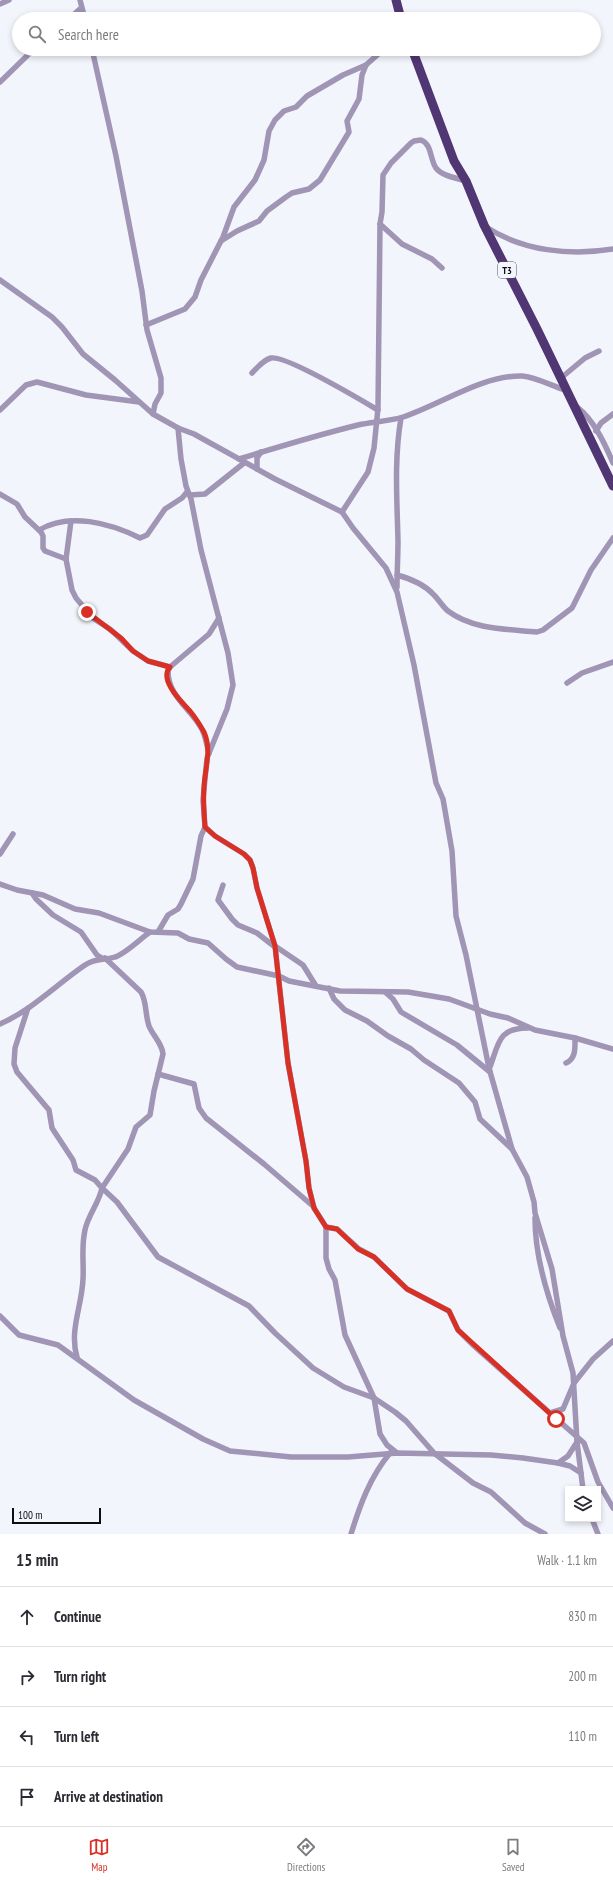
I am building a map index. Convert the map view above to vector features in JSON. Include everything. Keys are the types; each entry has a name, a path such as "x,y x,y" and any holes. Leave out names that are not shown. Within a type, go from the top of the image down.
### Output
{"highway":[{"path":"396,0 399,12"},
{"name":"T3","path":"415,56 449,151 466,181 484,225 561,378 565,390 613,486"}],"street":[{"path":"0,4 9,0"},
{"path":"80,0 82,12"},
{"path":"77,12 81,8"},
{"path":"0,82 27,56"},
{"path":"94,56 116,156 142,291 146,325 162,387 162,393 155,404 153,414"},
{"path":"146,325 185,309 192,303 226,230 234,207 255,180 264,160 269,131 275,120 284,111 296,107 307,96 343,75 366,65 374,58"},
{"path":"219,243 258,220 267,211 292,193 309,189 320,180 349,132 347,120 360,99 362,75 366,65"},
{"path":"342,512 369,469 374,448 378,410 380,224 384,171 414,141 424,141 437,169 443,174 466,181"},
{"path":"380,224 402,244 432,259 442,268"},
{"path":"484,225 508,240 540,248 574,252 613,249"},
{"path":"0,280 52,317 62,327 83,354 153,414 178,428 194,434 275,479 342,512 353,528 386,568 397,592 414,665 436,783 443,799 452,851 456,916 478,1010 490,1070 512,1149 527,1177 534,1202 538,1254 546,1292 570,1359 574,1383 577,1439 583,1486"},
{"path":"561,378 585,358 600,351"},
{"path":"252,373 266,360 271,358 284,361 340,388 378,410"},
{"path":"38,530 50,523 70,521 105,524 129,532 140,538 147,535 165,509 189,494 205,494 241,461 262,452 297,441 377,421 401,418 440,403 479,385 506,378 522,376 565,390"},
{"path":"0,410 26,385 37,382 86,395 139,402"},
{"path":"572,404 583,412 603,440 613,464"},
{"path":"596,431 601,423 613,414"},
{"path":"397,592 396,482 398,438 401,418"},
{"path":"158,932 168,915 178,909 181,904 193,879 197,866 201,836 205,827 204,785 209,753 227,709 233,685 219,618 182,470 178,428"},
{"path":"257,469 258,458 262,452"},
{"path":"0,494 17,504 25,517 42,534 42,545 45,551 66,559"},
{"path":"70,521 66,559 72,590 87,612 148,661 170,667"},
{"path":"397,575 412,579 422,585 435,595 449,612 466,621 491,627 537,632 543,630 572,608 591,570 613,538"},
{"path":"209,753 205,734 172,691 168,675 170,667 209,634 219,618"},
{"path":"567,683 582,673 613,662"},
{"path":"205,827 215,836 244,854 250,860 275,947 290,1078 306,1161 309,1188 314,1208"},
{"path":"0,854 13,834"},
{"path":"0,884 43,895 75,909 99,913 150,932 178,933 189,939 208,943 226,960 237,967 279,976 294,982 340,991 408,992 422,996 449,999 478,1010 508,1018 530,1028 575,1038 613,1049"},
{"path":"223,885 218,900 232,919 238,925 257,932 287,956 303,965 316,986"},
{"path":"32,893 36,899 53,915 81,932 97,955 104,958 136,986 144,998 149,1027 163,1048 162,1064 158,1074 150,1115 136,1127 128,1149 102,1188 87,1224 83,1242 83,1279 74,1338 77,1357"},
{"path":"0,1024 28,1008 93,960 115,957 150,932"},
{"path":"280,991 286,985 294,982"},
{"path":"329,988 334,999 345,1010 367,1021 390,1038 411,1049 424,1060 458,1083 475,1102 480,1119 512,1149"},
{"path":"385,992 393,999 401,1012 457,1045 490,1070"},
{"path":"28,1008 15,1048 14,1064 16,1072 49,1110 52,1128 73,1160 76,1170 94,1180 117,1202 158,1257 249,1306 275,1333 313,1368 344,1387 374,1398 406,1421 434,1453 473,1482 491,1492 525,1523 545,1534"},
{"path":"490,1070 502,1037 507,1031 513,1029 530,1028"},
{"path":"566,1063 574,1056 575,1038"},
{"path":"158,1074 194,1084 199,1108 206,1118 264,1164 314,1208 326,1227 326,1258 329,1269 335,1280 341,1304 344,1336 374,1398 380,1434 387,1445 397,1453"},
{"path":"535,1214 551,1262 563,1336"},
{"path":"326,1227 337,1229 358,1249 374,1257 407,1289 449,1311 458,1330 577,1439 584,1443 598,1482 613,1508"},
{"path":"0,1316 19,1335 58,1345 77,1357 134,1400 203,1439 230,1451 291,1457 348,1457 390,1453 434,1453 523,1458 570,1466 581,1473"},
{"path":"550,1413 563,1409 574,1383 593,1359 613,1341"},
{"path":"558,1463 568,1456 577,1439"},
{"path":"351,1534 361,1502 373,1476 390,1453"},
{"path":"593,1522 598,1534"}],"route":[{"path":"87,612 94,619 114,632 133,651 148,661 170,667 168,669 168,677 174,695 190,711 205,734 209,753 207,758 203,800 205,827 215,836 244,854 250,860 253,868 257,888 275,946 290,1078 306,1161 309,1188 314,1208 323,1220 326,1227 337,1229 358,1249 374,1257 407,1289 449,1311 458,1330 556,1419"}]}
